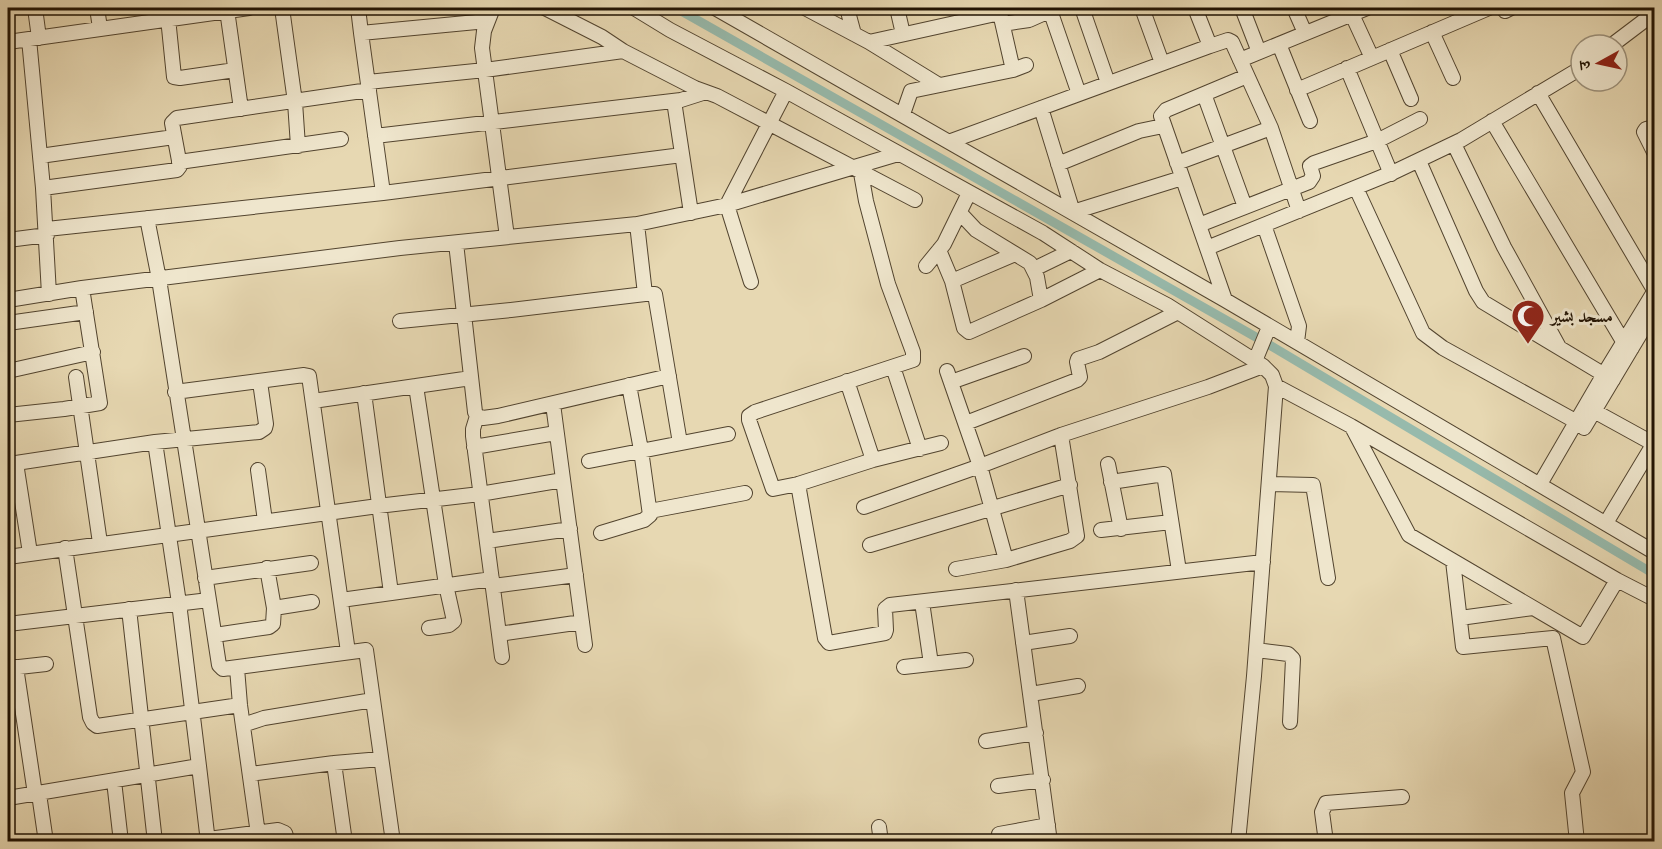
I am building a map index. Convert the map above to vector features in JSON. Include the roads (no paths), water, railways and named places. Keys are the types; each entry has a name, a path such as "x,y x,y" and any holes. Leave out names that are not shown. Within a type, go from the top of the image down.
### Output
{"street":[{"path":"35,8 34,38 49,294"},
{"path":"97,8 100,28"},
{"path":"8,42 249,8"},
{"path":"282,8 295,102 298,146"},
{"path":"358,8 383,193"},
{"path":"546,8 602,37 623,51 915,200"},
{"path":"634,8 670,30 786,91 1043,233 1100,270 1178,312 1259,360 1272,375 1276,386 1269,484 1238,842"},
{"path":"715,8 951,141 1225,300 1268,330 1297,342 1654,552"},
{"path":"805,8 869,42 939,85"},
{"path":"848,8 854,34"},
{"path":"897,8 903,34"},
{"path":"1082,8 1108,83"},
{"path":"1142,8 1162,63"},
{"path":"1195,8 1210,46"},
{"path":"1242,8 1259,52"},
{"path":"1294,8 1305,33"},
{"path":"1240,60 1351,11 1367,8"},
{"path":"1297,90 1489,8"},
{"path":"1503,8 1505,11 1511,8"},
{"path":"1003,24 1029,20 1053,9 1079,94"},
{"path":"222,10 241,109"},
{"path":"1351,11 1372,58"},
{"path":"1627,33 1652,12"},
{"path":"869,42 1000,13 1020,68 911,91 903,114"},
{"path":"361,33 490,14 482,43 507,237"},
{"path":"168,18 174,77 235,70"},
{"path":"1432,32 1453,78"},
{"path":"951,141 1230,40 1271,128 1299,211"},
{"path":"1279,44 1310,121"},
{"path":"1390,50 1411,99"},
{"path":"43,188 177,170 180,168 172,123 175,119 295,102 368,86 623,51"},
{"path":"1347,68 1390,174"},
{"path":"1207,248 1419,161 1454,144 1569,75"},
{"path":"1225,300 1161,116 1166,110 1247,76"},
{"path":"751,282 727,205 786,91"},
{"path":"375,136 674,101 706,92"},
{"path":"1538,93 1654,291 1647,324"},
{"path":"1204,94 1245,207"},
{"path":"674,101 692,213"},
{"path":"1041,108 1072,212"},
{"path":"1198,225 1312,180 1310,166 1314,163 1377,141 1420,119"},
{"path":"1492,121 1628,346"},
{"path":"1058,164 1139,131 1163,126"},
{"path":"1654,127 1644,132 1654,152"},
{"path":"1177,163 1271,128"},
{"path":"40,156 174,137"},
{"path":"179,162 341,139"},
{"path":"1454,144 1508,255 1560,349"},
{"path":"8,300 82,288 507,237 638,224 727,205 858,171 898,154"},
{"path":"8,240 47,232 147,218 383,193 682,155"},
{"path":"1419,161 1480,298 1488,306 1608,377"},
{"path":"858,171 888,284 914,357 911,362 847,381 749,416 771,487 775,489 941,442"},
{"path":"1072,212 1182,178"},
{"path":"1356,188 1423,333 1443,348 1577,422"},
{"path":"926,266 939,250 969,193"},
{"path":"960,213 976,230 1025,259 1034,269 1041,300"},
{"path":"147,218 159,279 220,668 237,668 366,650 393,842"},
{"path":"638,224 645,294"},
{"path":"1264,225 1299,326 1297,342"},
{"path":"456,243 477,416 473,429 474,447 502,657"},
{"path":"939,250 952,281 964,328 969,332 1041,300 1100,270"},
{"path":"1034,269 1071,251"},
{"path":"952,281 1015,254"},
{"path":"8,415 100,403 82,288"},
{"path":"400,321 655,294 680,443"},
{"path":"1544,486 1577,422 1654,311"},
{"path":"8,323 86,312"},
{"path":"966,423 1077,380 1080,377 1078,359 1099,352 1178,312"},
{"path":"864,507 1061,435 1208,387 1259,360 1268,330"},
{"path":"8,371 93,352"},
{"path":"1006,560 980,466 949,376 1024,356"},
{"path":"893,367 920,449"},
{"path":"176,392 307,375 310,380 348,652"},
{"path":"477,416 483,418 553,404 669,376"},
{"path":"76,377 100,543"},
{"path":"1544,486 1594,411 1608,377"},
{"path":"312,401 471,378"},
{"path":"847,381 873,460"},
{"path":"30,553 12,460 263,430 266,424 260,382"},
{"path":"601,533 644,520 650,515 629,385"},
{"path":"416,386 446,585 454,621 449,625 429,628"},
{"path":"1276,386 1351,426 1617,580 1654,599"},
{"path":"364,393 390,593"},
{"path":"553,404 585,645"},
{"path":"1594,411 1654,444 1606,523"},
{"path":"1351,426 1408,535 1583,637 1617,580"},
{"path":"474,447 556,433"},
{"path":"588,461 728,434"},
{"path":"956,568 1006,560 1070,541 1077,536 1061,435"},
{"path":"155,442 179,603 208,840 282,831 287,836 288,842"},
{"path":"1108,464 1121,529"},
{"path":"258,470 266,521"},
{"path":"1111,482 1164,474 1179,571"},
{"path":"8,557 480,494 563,480"},
{"path":"798,484 827,641 833,644 880,635 886,630 887,606 1263,562"},
{"path":"1269,484 1313,485 1328,578"},
{"path":"870,545 1070,485"},
{"path":"650,512 745,493"},
{"path":"1101,530 1171,522"},
{"path":"486,541 570,529"},
{"path":"65,548 90,717 93,723 98,726 240,705"},
{"path":"1453,561 1463,647 1553,638 1583,772 1572,793 1577,842"},
{"path":"205,578 311,563"},
{"path":"215,635 272,626 273,608 267,568"},
{"path":"341,600 446,585 576,575"},
{"path":"1016,590 1050,842"},
{"path":"8,624 209,600"},
{"path":"273,608 312,602"},
{"path":"922,602 931,664"},
{"path":"1460,618 1533,608"},
{"path":"129,609 155,842"},
{"path":"499,634 582,622"},
{"path":"1023,643 1070,636"},
{"path":"1256,650 1288,654 1293,659 1290,722"},
{"path":"904,667 966,660"},
{"path":"46,664 12,668 14,698 46,842"},
{"path":"237,668 258,834"},
{"path":"1031,694 1078,686"},
{"path":"243,725 264,718 373,700"},
{"path":"986,741 1036,733"},
{"path":"250,774 381,759"},
{"path":"334,763 345,842"},
{"path":"8,798 199,766"},
{"path":"998,786 1043,780"},
{"path":"114,781 122,842"},
{"path":"1326,842 1322,812 1326,803 1402,797"},
{"path":"999,834 1048,825"},
{"path":"879,827 881,842"}],"waterway":[{"path":"676,8 1261,340 1654,574"}],"place":[{"name":"مسجد بشیر","path":"1528,345"}]}
